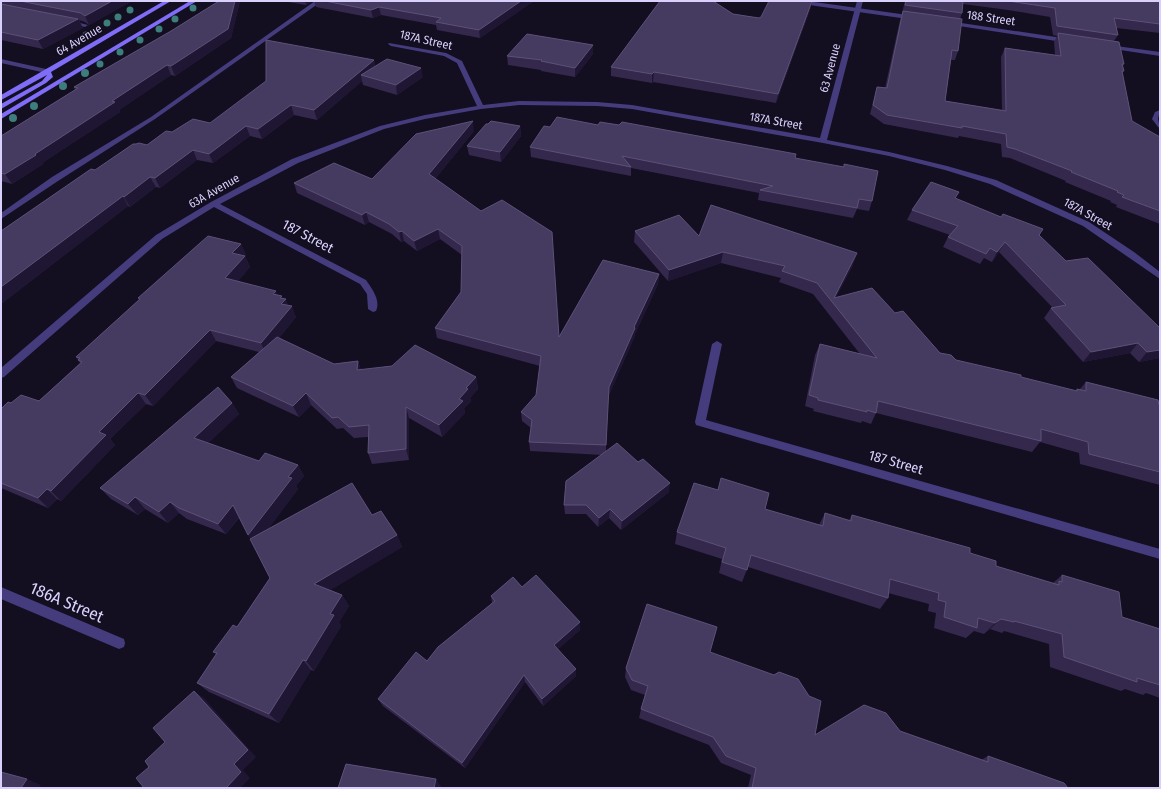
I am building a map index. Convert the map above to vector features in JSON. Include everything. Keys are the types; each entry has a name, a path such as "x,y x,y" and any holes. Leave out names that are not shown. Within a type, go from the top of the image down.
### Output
{"main road":[{"name":"64 Avenue","path":"1,98 168,1"},
{"path":"1,117 194,1"},
{"path":"1,108 50,77 50,74 46,71"}],"street":[{"path":"1,217 55,179 153,118 319,1"},
{"path":"795,1 920,19"},
{"name":"63 Avenue","path":"823,141 860,1"},
{"path":"64,21 85,26"},
{"name":"188 Street","path":"943,22 1075,42"},
{"name":"187A Street","path":"391,44 446,55 460,62 481,107 558,103 632,107 823,141 889,154 947,168 993,182 1086,224 1131,254 1160,276"},
{"path":"1106,46 1160,54"},
{"path":"1,61 46,71"},
{"name":"63A Avenue","path":"1,374 159,237 214,204 295,161 382,127 425,117 481,107"},
{"path":"1160,112 1157,113 1155,119 1160,126"},
{"name":"187 Street","path":"214,204 363,282 371,294 373,309"},
{"name":"187 Street","path":"717,344 700,422 1160,554"},
{"name":"186A Street","path":"1,593 119,643"}],"building":[{"path":"20,1 112,1 85,16 81,13"},
{"path":"219,1 235,1 228,29 171,66 167,65 112,101 115,102 35,154 36,155 5,174 1,173 1,136 78,88 74,87 171,31"},
{"path":"325,1 521,1 479,30 436,22 441,18 379,7 371,10"},
{"path":"660,1 713,1 733,14 759,18 761,17 769,1 812,1 778,94 654,72 652,74 611,67"},
{"path":"906,1 963,1 962,13 905,5"},
{"path":"1008,1 1160,1 1160,24 1114,18 1118,35 1057,26 1055,8"},
{"path":"1,4 78,19 38,40 1,32"},
{"path":"903,11 962,19 958,51 952,50 945,101 1006,111 1005,48 1061,56 1058,33 1119,42 1124,64 1122,64 1124,71 1122,71 1132,121 1160,137 1160,211 1122,197 1124,195 1117,192 1118,191 1071,172 1072,171 1007,147 1006,134 887,115 873,105 877,87 887,88"},
{"path":"527,34 593,45 575,68 541,61 542,60 507,56"},
{"path":"266,40 374,60 314,110 291,105 258,129 246,126 209,154 193,150 155,178 150,177 124,197 123,196 1,287 1,231 91,169 95,170 133,144 139,143 147,145 166,131 172,132 193,119 210,123 266,81"},
{"path":"387,59 421,68 396,85 361,75"},
{"path":"557,117 598,125 600,122 619,125 622,122 796,154 795,158 844,167 844,164 878,171 872,201 859,199 857,208 760,190 773,186 622,156 631,167 530,147 544,126 550,127"},
{"path":"473,121 429,174 481,211 502,200 552,232 559,337 603,260 659,274 634,327 635,328 609,387 606,445 529,442 532,420 521,412 536,395 541,356 435,328 461,292 462,246 438,229 414,241 402,231 399,232 389,224 366,212 362,215 294,183 334,163 372,179 416,134"},
{"path":"491,121 520,126 500,152 467,146 486,124"},
{"path":"931,182 959,192 955,198 1001,217 1003,214 1043,229 1039,235 1066,261 1088,258 1160,328 1160,350 1147,352 1138,343 1091,352 1051,308 1066,305 1005,242 997,252 990,248 986,254 948,237 958,226 912,210"},
{"path":"711,205 857,253 834,298 872,288 895,313 903,311 940,353 951,355 956,360 1021,375 1021,377 1077,391 1077,389 1086,391 1086,382 1158,400 1160,405 1160,472 1089,454 1088,442 1041,429 1041,441 878,401 876,413 818,400 818,398 809,395 820,344 877,358 817,283 782,271 785,266 723,252 669,270 635,231 679,215 699,236"},
{"path":"208,236 241,244 232,253 245,256 225,278 276,291 273,294 282,296 280,298 286,299 281,304 292,306 261,343 210,330 145,395 138,393 99,432 106,435 51,491 47,489 38,498 1,483 1,409 8,402 11,403 21,395 39,401 82,362 78,360 80,358 76,357 140,299 138,298"},
{"path":"277,337 334,364 358,361 357,370 392,366 415,345 476,377 459,399 463,401 439,425 406,407 406,449 368,453 369,425 349,427 338,417 332,418 306,393 293,406 231,377"},
{"path":"218,387 232,403 194,438 259,461 265,453 298,465 288,477 292,478 248,535 233,505 218,524 179,508 170,502 159,512 135,497 128,504 100,488"},
{"path":"617,443 638,462 643,459 670,483 622,521 610,509 599,518 586,505 564,505 566,481"},
{"path":"721,478 769,493 765,509 823,526 825,513 851,521 852,515 970,548 970,553 996,561 996,566 1059,585 1059,581 1062,582 1062,575 1119,592 1122,617 1160,629 1160,685 1137,678 1137,682 1064,657 1062,634 1001,619 995,623 978,618 977,628 944,617 946,602 938,600 939,593 890,579 888,598 751,555 747,570 722,562 726,548 677,532 694,483 718,490"},
{"path":"352,483 372,515 381,511 397,535 314,584 342,595 330,614 334,615 306,661 303,660 269,714 197,683 217,653 213,652 233,625 237,627 270,578 250,539"},
{"path":"536,575 580,622 554,645 576,669 542,699 524,675 462,763 378,699 416,652 427,661 438,647 495,601 491,596 513,577 522,587"},
{"path":"647,604 717,627 710,652 774,675 779,672 798,679 809,696 821,701 815,735 864,705 886,713 900,731 988,762 988,756 1064,783 1068,788 752,788 756,768 726,756 713,737 641,709 648,686 632,680 626,668"},
{"path":"194,691 248,750 234,764 241,772 226,788 144,788 136,778 149,767 145,761 165,742 153,728"},
{"path":"346,764 436,779 434,788 338,788"},
{"path":"1,772 27,779 21,788 1,788"}]}
